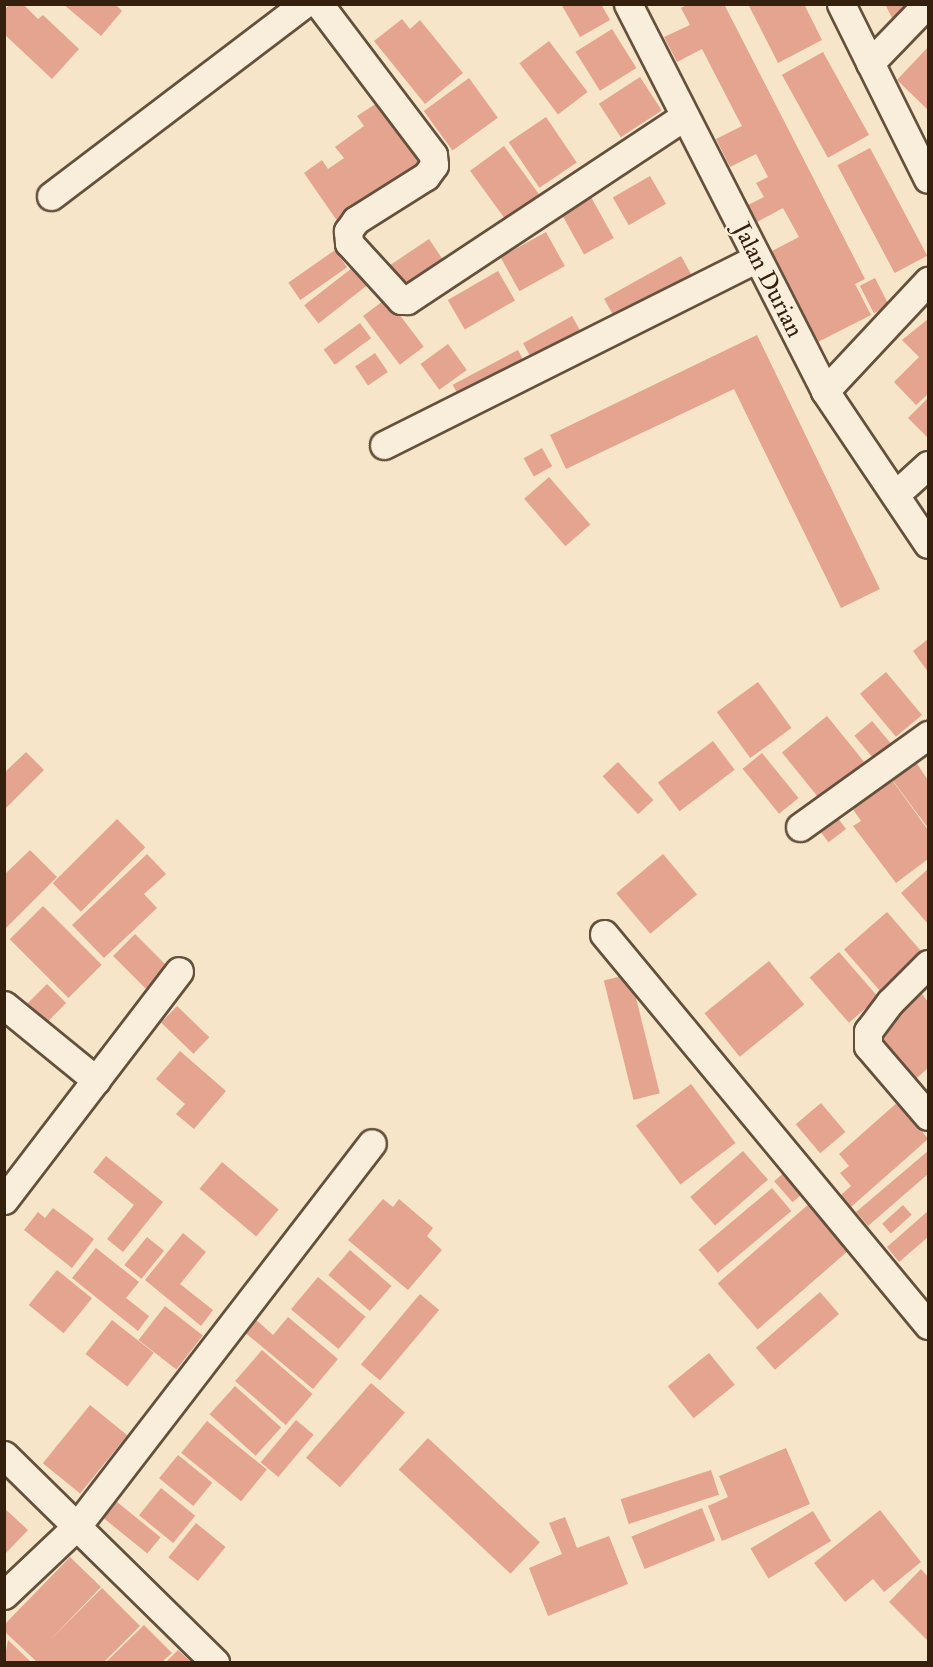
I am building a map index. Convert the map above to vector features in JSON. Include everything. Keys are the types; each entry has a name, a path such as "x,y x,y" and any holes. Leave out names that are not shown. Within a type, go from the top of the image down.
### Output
{"street":[{"path":"51,196 304,4"},
{"path":"319,4 433,155 434,165 426,176 356,220 348,231 349,243 401,300 407,300 684,117"},
{"name":"Jalan Durian","path":"628,4 825,391 928,544"},
{"path":"841,4 928,179"},
{"path":"870,63 927,4"},
{"path":"384,445 757,258"},
{"path":"825,391 928,281"},
{"path":"896,494 928,465"},
{"path":"800,827 928,735"},
{"path":"604,934 928,1325"},
{"path":"928,964 890,1002 868,1031 868,1046 928,1116"},
{"path":"4,1200 179,971"},
{"path":"4,1005 96,1080"},
{"path":"4,1595 77,1526 372,1143"},
{"path":"4,1455 215,1662"}],"building":[{"path":"10,4 23,4 38,19 43,15 79,49 52,79 4,34 4,10"},
{"path":"63,4 115,4 122,11 101,36"},
{"path":"561,4 601,4 610,20 580,37"},
{"path":"688,4 724,4 865,279 855,284 871,315 818,342 772,251 799,237 783,208 757,222 748,205 764,197 756,183 768,177 756,154 730,167 716,139 742,126 702,49 677,62 664,37 690,25 681,8"},
{"path":"748,4 804,4 822,40 778,63"},
{"path":"885,4 916,4 892,18"},
{"path":"402,19 410,29 420,20 463,73 425,104 374,41"},
{"path":"612,29 636,68 600,91 576,52"},
{"path":"549,41 588,92 558,114 519,63"},
{"path":"928,47 928,110 897,80"},
{"path":"823,52 869,135 828,158 782,75"},
{"path":"640,77 662,111 621,137 599,104"},
{"path":"469,78 498,118 452,151 424,111"},
{"path":"377,103 422,167 340,225 304,173 322,160 328,169 344,158 335,147 364,126 357,116"},
{"path":"546,117 577,163 539,188 509,142"},
{"path":"504,146 546,203 512,228 470,171"},
{"path":"870,148 927,256 895,273 837,165"},
{"path":"650,176 666,204 629,225 613,198"},
{"path":"591,197 614,238 584,255 561,213"},
{"path":"546,232 565,266 519,291 501,257"},
{"path":"429,239 448,267 405,296 386,268"},
{"path":"335,250 347,267 300,300 288,283"},
{"path":"681,256 695,281 618,324 604,299"},
{"path":"361,261 375,279 318,323 304,305"},
{"path":"498,271 515,300 465,329 448,300"},
{"path":"875,278 889,306 874,313 860,286"},
{"path":"387,298 424,347 400,365 363,316"},
{"path":"572,316 585,339 536,366 523,343"},
{"path":"928,319 928,394 916,405 894,382 919,357 902,340"},
{"path":"360,323 371,338 335,365 324,349"},
{"path":"757,335 880,589 841,608 734,389 566,469 550,435"},
{"path":"448,344 467,370 439,390 420,364"},
{"path":"518,350 526,365 461,400 453,385"},
{"path":"375,353 388,372 368,385 355,366"},
{"path":"928,398 928,438 908,418"},
{"path":"542,448 552,466 534,477 524,458"},
{"path":"549,477 590,525 565,546 524,499"},
{"path":"928,639 928,672 913,651"},
{"path":"886,672 922,715 896,737 860,694"},
{"path":"758,682 792,728 750,758 717,712"},
{"path":"827,716 868,767 823,803 782,753"},
{"path":"872,721 891,744 874,759 854,736"},
{"path":"713,741 735,770 680,811 658,783"},
{"path":"26,752 44,770 4,810 4,773"},
{"path":"762,753 799,798 779,814 743,769"},
{"path":"915,761 928,780 928,828 891,778"},
{"path":"618,762 653,800 638,814 603,776"},
{"path":"887,773 928,830 928,859 896,883 853,826 861,821 848,802"},
{"path":"831,809 846,829 828,842 813,822"},
{"path":"117,819 145,847 81,912 53,883"},
{"path":"30,850 57,877 4,930 4,875"},
{"path":"147,854 166,874 144,894 157,908 104,958 72,925"},
{"path":"663,854 697,895 650,934 616,893"},
{"path":"928,869 928,924 901,893"},
{"path":"43,906 102,965 68,998 10,939"},
{"path":"887,912 928,960 885,997 844,949"},
{"path":"135,934 168,967 146,989 113,956"},
{"path":"839,952 878,997 849,1023 810,978"},
{"path":"769,961 804,1005 740,1057 704,1013"},
{"path":"630,974 660,1093 634,1100 604,981"},
{"path":"47,984 66,1003 42,1027 23,1008"},
{"path":"922,994 928,1002 928,1068 910,1084 871,1038"},
{"path":"177,1006 209,1037 193,1054 161,1023"},
{"path":"180,1051 226,1091 194,1129 176,1114 185,1104 156,1079"},
{"path":"691,1084 736,1143 680,1185 636,1126"},
{"path":"899,1101 928,1139 851,1207 841,1195 851,1186 840,1173 849,1166 839,1154"},
{"path":"821,1103 845,1132 820,1153 796,1124"},
{"path":"743,1151 768,1180 715,1226 690,1197"},
{"path":"928,1151 928,1174 868,1226 856,1212"},
{"path":"106,1156 163,1202 123,1252 107,1239 134,1205 93,1172"},
{"path":"222,1162 279,1210 256,1236 200,1189"},
{"path":"787,1170 805,1191 793,1202 774,1181"},
{"path":"772,1188 791,1211 718,1273 698,1250"},
{"path":"383,1199 393,1207 399,1199 433,1228 427,1236 442,1250 408,1290 348,1240"},
{"path":"809,1204 849,1250 758,1329 718,1283"},
{"path":"903,1205 912,1215 891,1233 882,1224"},
{"path":"53,1208 94,1239 72,1268 24,1230 38,1212 45,1218"},
{"path":"928,1211 928,1237 899,1262 887,1247"},
{"path":"183,1233 206,1252 180,1284 213,1310 201,1326 145,1280"},
{"path":"147,1237 164,1251 141,1279 124,1265"},
{"path":"96,1248 139,1282 126,1298 149,1316 138,1331 72,1278"},
{"path":"350,1250 392,1286 370,1311 328,1275"},
{"path":"57,1270 92,1298 64,1333 29,1305"},
{"path":"318,1277 365,1317 338,1349 291,1309"},
{"path":"820,1292 839,1314 775,1370 756,1348"},
{"path":"420,1294 439,1310 380,1381 361,1364"},
{"path":"165,1306 203,1336 176,1369 139,1340"},
{"path":"288,1317 338,1359 313,1389 243,1331 254,1318 273,1335"},
{"path":"112,1320 154,1353 127,1387 86,1354"},
{"path":"262,1350 313,1394 286,1425 235,1381"},
{"path":"709,1353 735,1385 694,1418 668,1386"},
{"path":"371,1383 405,1413 340,1487 306,1458"},
{"path":"235,1386 281,1427 256,1456 210,1414"},
{"path":"90,1405 127,1435 80,1493 43,1463"},
{"path":"296,1420 314,1435 278,1477 261,1462"},
{"path":"207,1421 267,1469 241,1501 181,1453"},
{"path":"428,1438 540,1542 511,1574 399,1469"},
{"path":"786,1448 810,1504 722,1541 708,1506 728,1497 719,1476"},
{"path":"178,1455 212,1483 193,1506 159,1478"},
{"path":"711,1470 719,1495 629,1524 621,1499"},
{"path":"161,1488 195,1516 173,1543 139,1515"},
{"path":"117,1502 161,1537 147,1554 104,1518"},
{"path":"4,1508 28,1530 4,1555"},
{"path":"702,1508 715,1540 645,1569 632,1536"},
{"path":"880,1510 921,1562 884,1592 873,1579 845,1602 814,1563"},
{"path":"813,1511 831,1541 768,1579 750,1549"},
{"path":"565,1517 577,1548 609,1536 628,1584 548,1616 529,1568 562,1554 549,1523"},
{"path":"196,1523 226,1547 198,1581 168,1557"},
{"path":"70,1557 101,1587 50,1640 102,1588 140,1626 104,1662 37,1662 4,1631 4,1625"},
{"path":"921,1569 928,1577 928,1641 889,1602"},
{"path":"144,1625 172,1653 162,1662 106,1662"},
{"path":"8,1640 31,1662 4,1662"},
{"path":"178,1650 191,1662 166,1662"}]}
